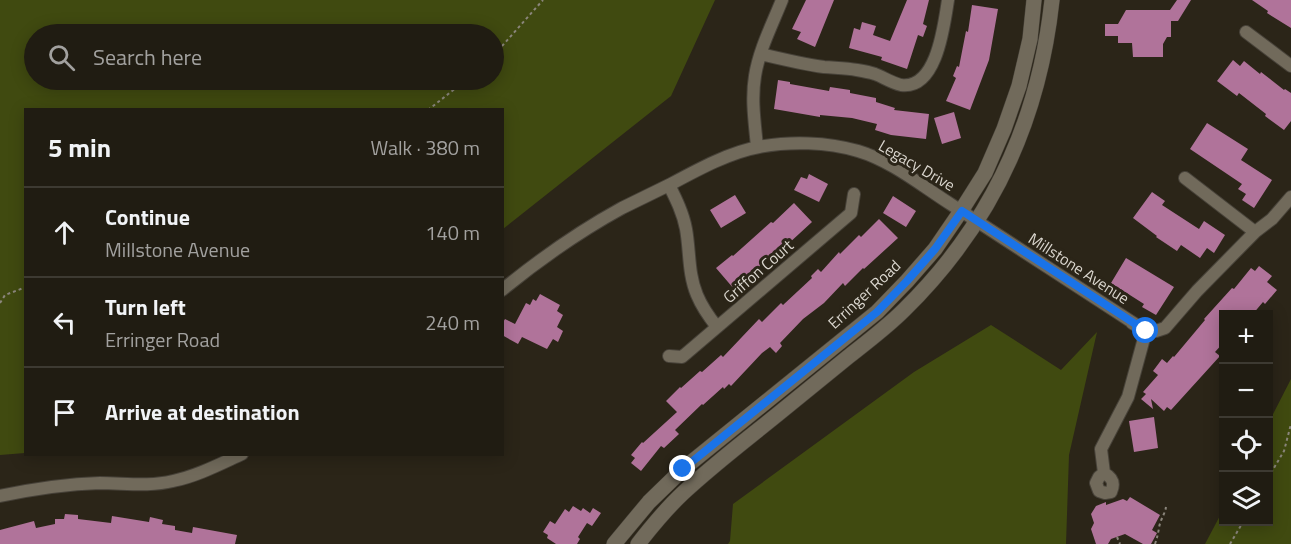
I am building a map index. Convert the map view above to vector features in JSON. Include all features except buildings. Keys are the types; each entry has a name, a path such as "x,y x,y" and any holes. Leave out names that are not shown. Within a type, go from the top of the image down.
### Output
{"main road":[{"name":"Erringer Road","path":"614,544 649,502 683,469 877,312 935,249 985,173 1004,129 1019,86 1030,39 1034,0"},
{"path":"638,544 682,493 903,312 942,270 977,221 1003,176 1017,145 1029,113 1044,58 1052,0"}],"street":[{"path":"757,147 753,97 755,75 782,0"},
{"path":"761,54 873,73 900,85 911,85 921,80 931,68 948,0"},
{"path":"1246,32 1291,66"},
{"name":"Legacy Drive","path":"504,288 530,267 621,209 698,170 757,147 810,144 837,146 858,151 888,164 977,221"},
{"path":"1185,178 1255,232"},
{"path":"669,184 678,202 686,229 691,277 697,295 705,312 717,327"},
{"name":"Griffon Court","path":"669,356 682,357 851,213 854,194"},
{"path":"1104,473 1101,449 1128,398 1137,326 1156,331 1165,328 1197,291 1255,232 1272,219 1291,197"},
{"name":"Millstone Avenue","path":"977,221 1137,326"},
{"path":"0,496 59,486 99,483 156,484 174,481 237,456"}],"path":[{"path":"504,44 543,0"},
{"path":"431,108 453,90"},
{"path":"0,303 5,295 24,288"},
{"path":"1272,472 1284,451 1291,424"},
{"path":"1156,544 1158,526 1166,507"},
{"path":"1230,544 1241,526"},
{"path":"1117,537 1120,544"}],"green space":[{"path":"0,0 715,0 671,96 504,228 504,108 24,108 24,453 0,455"},
{"path":"991,325 1061,370 1097,332 1069,455 1066,544 728,544 733,504 914,372"},
{"path":"1291,379 1291,544 1205,544 1219,518 1219,526 1273,526 1273,414"}],"route":[{"path":"683,469 877,312 935,249 962,211 1146,331"}]}
